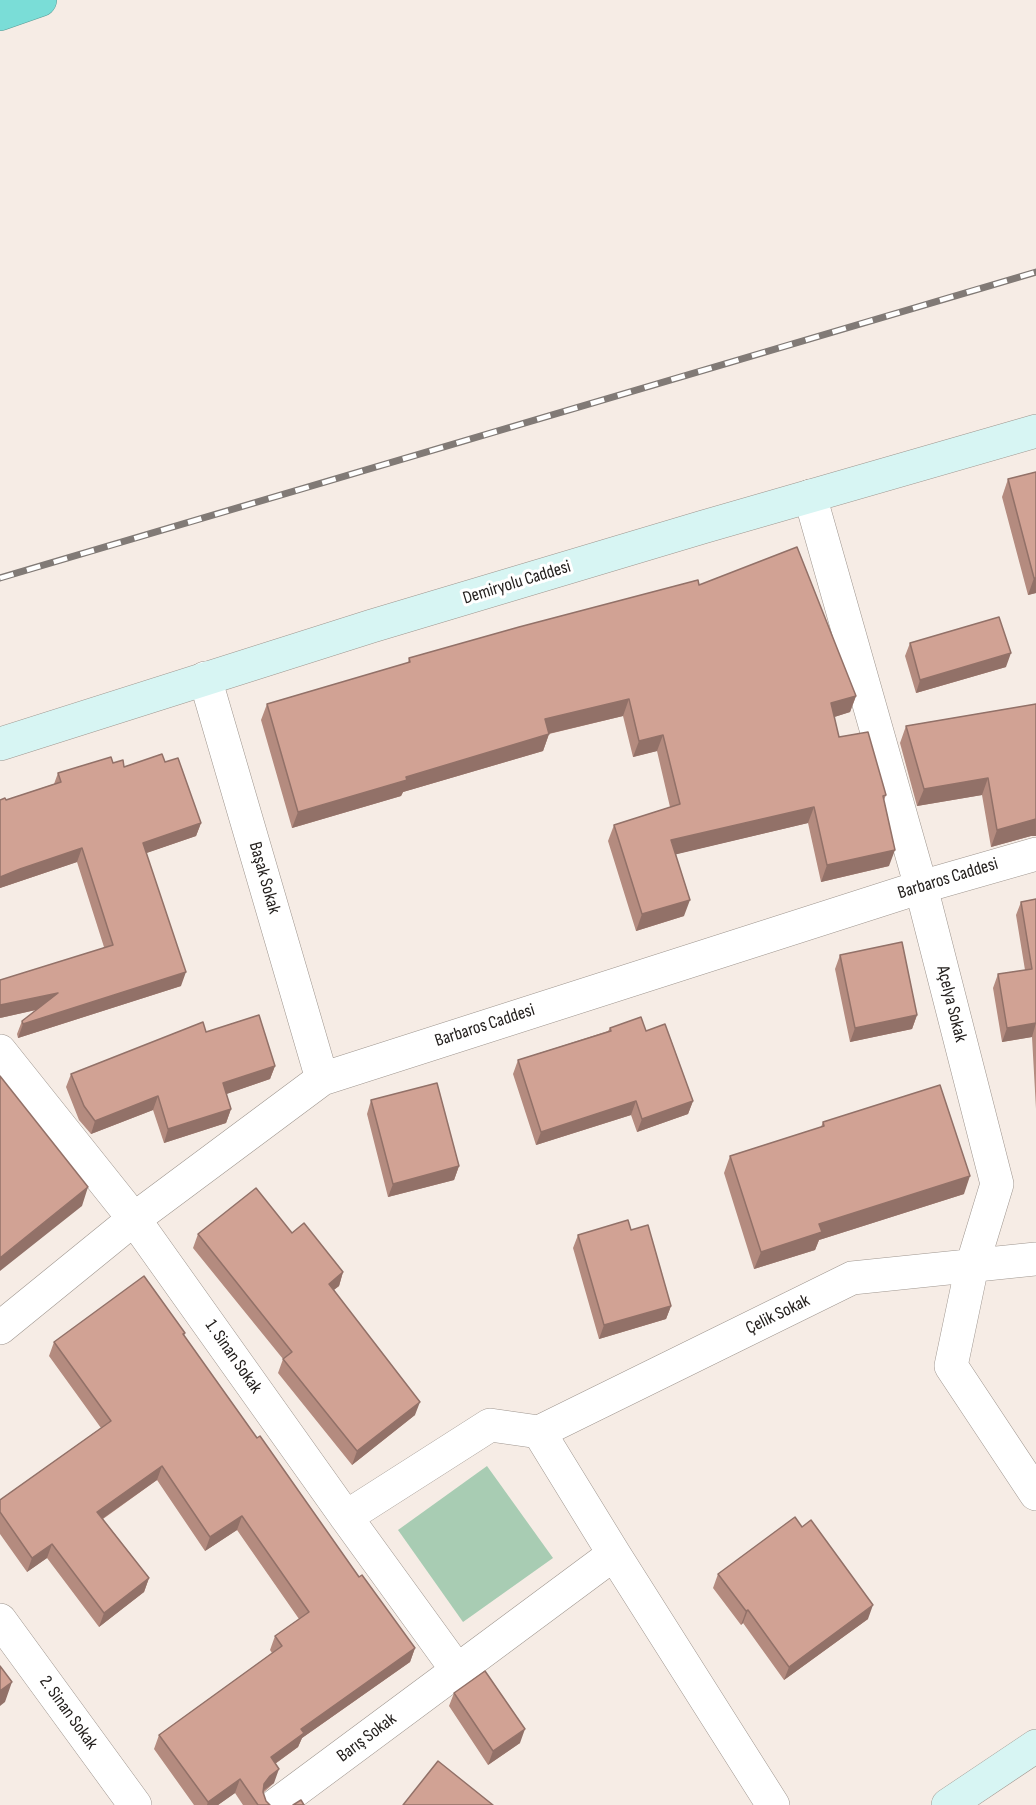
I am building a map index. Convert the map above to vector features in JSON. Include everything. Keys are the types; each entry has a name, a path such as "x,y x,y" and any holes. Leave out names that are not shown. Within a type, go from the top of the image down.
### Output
{"highway":[{"path":"0,14 40,0"}],"main road":[{"name":"Demiryolu Caddesi","path":"0,744 395,619 1036,431"},
{"path":"948,1805 1036,1746"}],"street":[{"name":"Açelya Sokak","path":"810,496 921,886 997,1184 972,1266 951,1366 1036,1494"},
{"name":"Başak Sokak","path":"205,678 322,1079"},
{"name":"Barbaros Caddesi","path":"0,1328 134,1219 322,1079 921,886 1036,854"},
{"name":"1. Sinan Sokak","path":"0,1051 134,1219 457,1670"},
{"name":"Çelik Sokak","path":"539,1432 852,1278 1036,1260"},
{"path":"346,1517 490,1425 539,1432 773,1805"},
{"name":"Barış Sokak","path":"276,1805 614,1554"},
{"name":"2. Sinan Sokak","path":"0,1620 135,1805"}],"green space":[{"path":"487,1466 553,1558 463,1622 398,1530"}],"building":[{"path":"1036,472 1036,578 1034,578 1008,479"},
{"path":"797,547 856,696 831,703 839,737 868,732 886,795 883,796 895,850 827,865 814,807 671,840 690,900 642,914 614,825 680,804 663,735 639,741 629,699 545,719 549,734 298,812 267,704 410,662 409,658 519,627 698,580 699,585"},
{"path":"999,617 1011,653 920,680 910,643"},
{"path":"1036,704 1036,819 997,830 988,778 924,789 906,726"},
{"path":"162,754 165,762 178,758 201,823 143,843 186,972 23,1024 22,1021 58,993 0,1005 0,980 113,945 82,848 0,877 0,800 61,782 58,773 111,757 113,763 123,760 124,767"},
{"path":"1036,899 1036,1023 1007,1028 998,974 1032,969 1021,902"},
{"path":"902,942 917,1015 855,1028 840,955"},
{"path":"259,1015 275,1066 223,1083 231,1109 168,1129 158,1096 95,1121 84,1106 71,1074 203,1022 206,1032"},
{"path":"641,1017 646,1031 665,1024 693,1101 642,1119 636,1101 541,1132 518,1060 611,1031 610,1028"},
{"path":"0,1076 88,1187 0,1258"},
{"path":"437,1083 459,1166 393,1184 371,1100"},
{"path":"940,1085 970,1176 819,1224 822,1232 761,1252 730,1156 824,1126 823,1122"},
{"path":"256,1188 292,1233 304,1223 343,1272 329,1284 420,1402 357,1451 283,1359 292,1352 198,1234"},
{"path":"628,1220 631,1230 648,1225 671,1306 604,1325 578,1235"},
{"path":"144,1276 257,1438 260,1436 359,1577 362,1575 415,1648 301,1729 304,1733 271,1757 279,1769 264,1784 263,1792 270,1805 258,1805 240,1779 208,1802 159,1735 282,1646 275,1636 309,1612 242,1516 210,1537 162,1466 97,1512 149,1578 104,1613 52,1544 32,1558 0,1512 0,1500 111,1421 54,1342"},
{"path":"795,1517 802,1527 811,1520 873,1605 789,1667 748,1610 746,1611 718,1574"},
{"path":"0,1666 12,1682 0,1691"},
{"path":"485,1671 525,1729 493,1751 454,1693"},
{"path":"438,1761 493,1805 403,1805"},
{"path":"301,1800 304,1805 293,1805"}],"railway":[{"path":"0,578 1036,272"}]}
